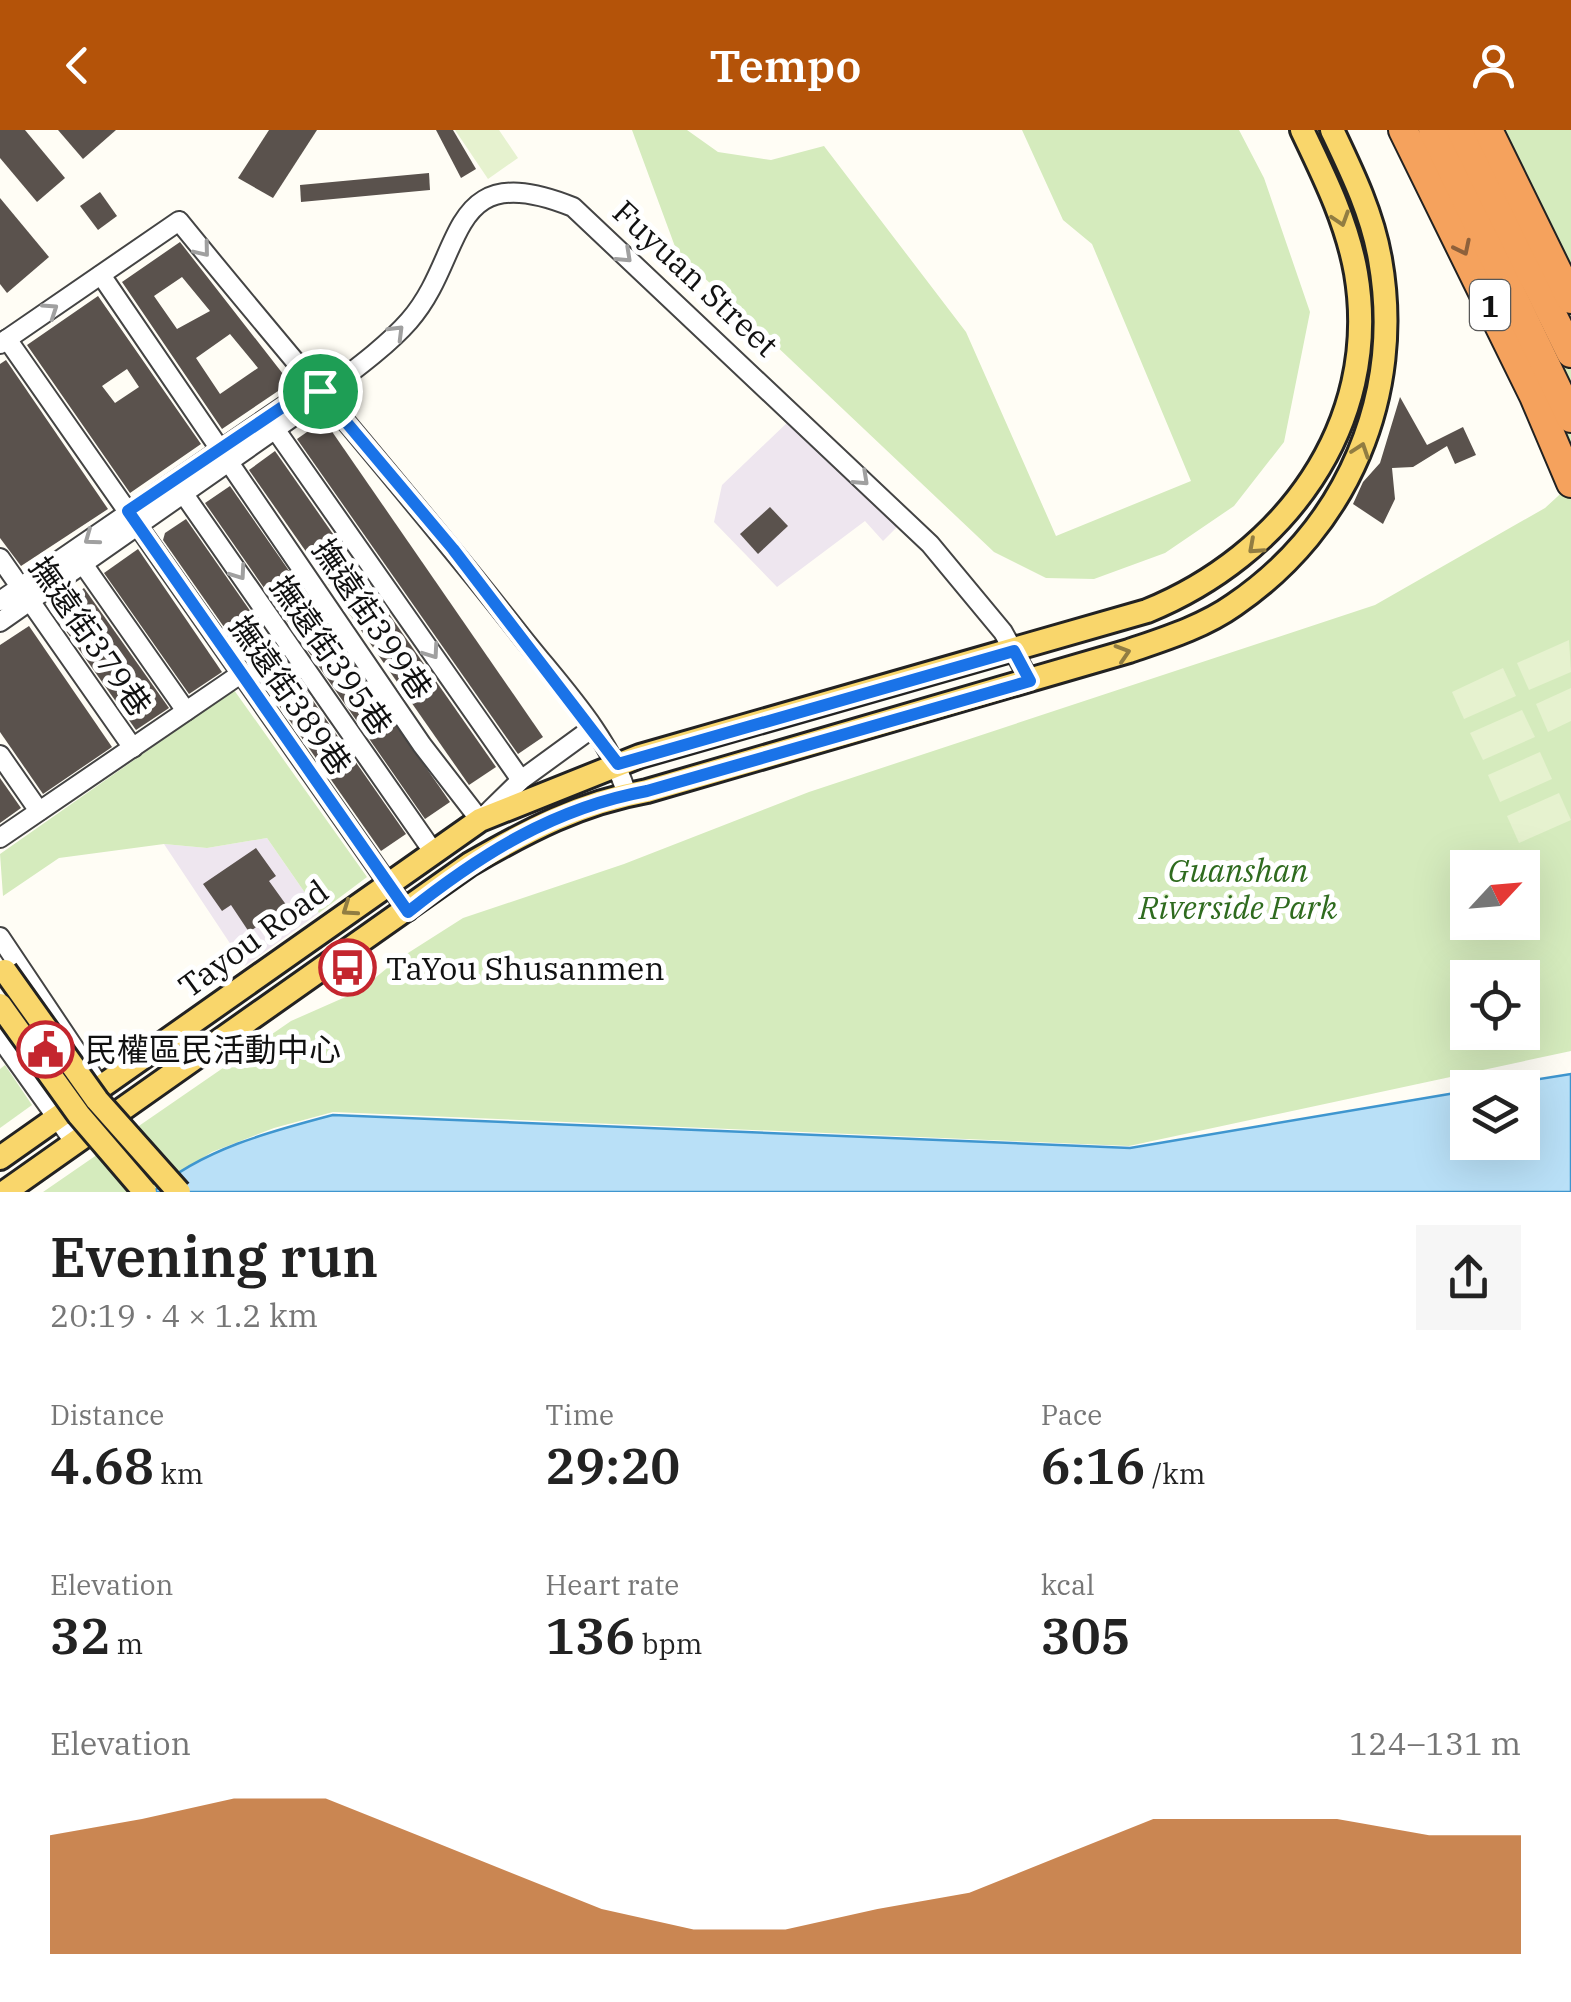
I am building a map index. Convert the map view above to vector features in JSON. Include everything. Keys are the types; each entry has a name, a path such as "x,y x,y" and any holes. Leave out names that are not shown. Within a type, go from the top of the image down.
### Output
{"highway":[{"name":"1","path":"1403,130 1534,396 1571,482"},
{"name":"1","path":"1433,130 1571,418"},
{"name":"1","path":"1460,130 1571,353"},
{"name":"1","path":"1488,130 1571,300"}],"main road":[{"path":"1014,651 1146,611 1216,578 1276,528 1334,442 1356,348 1356,275 1340,213 1302,130"},
{"path":"1030,681 1177,635 1232,607 1307,540 1329,514 1356,467 1383,374 1385,295 1374,231 1332,130"},
{"name":"Tayou Road","path":"0,1158 102,1089 386,882 480,820 618,764 1014,651"},
{"name":"Tayou Road","path":"5,1192 408,912 470,864 544,820 599,800 1030,681"},
{"path":"0,963 97,1100 179,1192"},
{"path":"0,1005 79,1115 145,1192"}],"street":[{"name":"Fuyuan Street","path":"0,622 25,594 226,454 275,429 384,346 426,299 466,214 498,196 537,192 574,207 930,544 1014,651 1030,681"},
{"path":"4,341 179,221 453,549 618,764 627,794"},
{"name":"撫遠街399巷","path":"102,275 422,744 480,820"},
{"name":"撫遠街389巷","path":"4,341 408,912"},
{"name":"Fuyuan Street","path":"0,601 25,594 83,564 132,518 183,493 287,404 320,391"},
{"path":"275,429 521,780"},
{"name":"撫遠街395巷","path":"183,493 432,850"},
{"name":"撫遠街379巷","path":"0,558 132,748"},
{"path":"83,564 186,711"},
{"path":"0,838 239,675"},
{"path":"480,820 521,780 591,729"},
{"path":"0,754 39,811"},
{"path":"0,937 118,1113"},
{"path":"0,1038 76,1143"}],"shaded area":[{"path":"791,419 898,526 883,541 865,521 777,587 714,522 722,485"},
{"path":"267,838 319,913 245,966 164,844 207,848"}],"green space":[{"path":"455,130 499,130 518,158 488,179"},
{"path":"632,130 687,130 718,152 771,160 824,146 966,332 1056,536 1191,481 1092,244 1063,220 1022,130 1239,130 1264,178 1310,312 1284,442 1234,506 1165,553 1094,579 1046,578 994,552 677,252"},
{"name":"Guanshan Riverside Park","path":"1444,130 1571,130 1571,1051 1483,1070 1450,1070 1450,1077 1129,1146 333,1112 274,1128 212,1152 149,1192 43,1192 291,1021 359,991 397,960 463,918 624,864 809,792 1375,605 1545,508 1569,486"},
{"path":"1569,640 1571,672 1529,690 1517,663"},
{"path":"1503,668 1516,696 1464,719 1452,692"},
{"path":"1571,688 1571,721 1548,732 1536,704"},
{"path":"234,690 367,877 319,913 267,838 207,848 164,844 59,858 3,896 0,854"},
{"path":"1522,710 1535,737 1483,760 1470,733"},
{"path":"1540,752 1552,779 1500,802 1488,775"},
{"path":"1559,793 1571,820 1519,843 1507,816"},
{"path":"5,1065 32,1105 0,1128 0,1069"}],"water":[{"path":"1571,1074 1571,1192 153,1192 215,1153 333,1115 1130,1148 1450,1094 1450,1160 1540,1160 1540,1079"}],"building":[{"path":"0,130 25,130 65,178 37,202 0,158"},
{"path":"58,130 116,130 83,159"},
{"path":"269,130 317,130 273,198 238,178"},
{"path":"436,130 453,130 476,169 461,178"},
{"path":"429,173 430,190 301,202 300,185"},
{"path":"100,192 117,216 98,230 80,206"},
{"path":"0,198 49,257 7,293 0,284"},
{"path":"180,242 290,383 222,429 122,282","holes":["182,277 210,311 177,329 154,296","230,334 258,368 220,394 196,358"]},
{"path":"98,296 201,444 130,493 27,345","holes":["127,369 139,387 115,403 102,386"]},
{"path":"6,360 108,509 21,566 0,538 0,364"},
{"path":"1400,397 1427,445 1463,427 1476,455 1455,464 1447,446 1413,467 1392,468 1395,499 1383,524 1353,504 1363,482 1380,463"},
{"path":"324,420 543,737 518,754 297,439"},
{"path":"275,451 496,767 469,785 249,470"},
{"path":"230,486 450,802 425,819 205,503"},
{"path":"770,507 788,526 758,554 740,534"},
{"path":"186,519 406,834 381,851 163,540 165,533"},
{"path":"138,549 222,672 189,694 104,573"},
{"path":"84,588 169,708 136,730 52,611"},
{"path":"29,626 112,747 43,794 0,732 0,645"},
{"path":"0,778 21,808 0,823"},
{"path":"256,848 276,876 269,881 287,906 249,932 231,905 222,911 203,884"}],"place":[{"name":"TaYou Shusanmen","path":"347,968"},
{"name":"民權區民活動中心","path":"46,1049"}],"route":[{"path":"320,391 453,549 618,764 1014,651 1030,681 647,791 599,800 544,820 470,864 408,912 128,511 287,404 320,391"}]}
